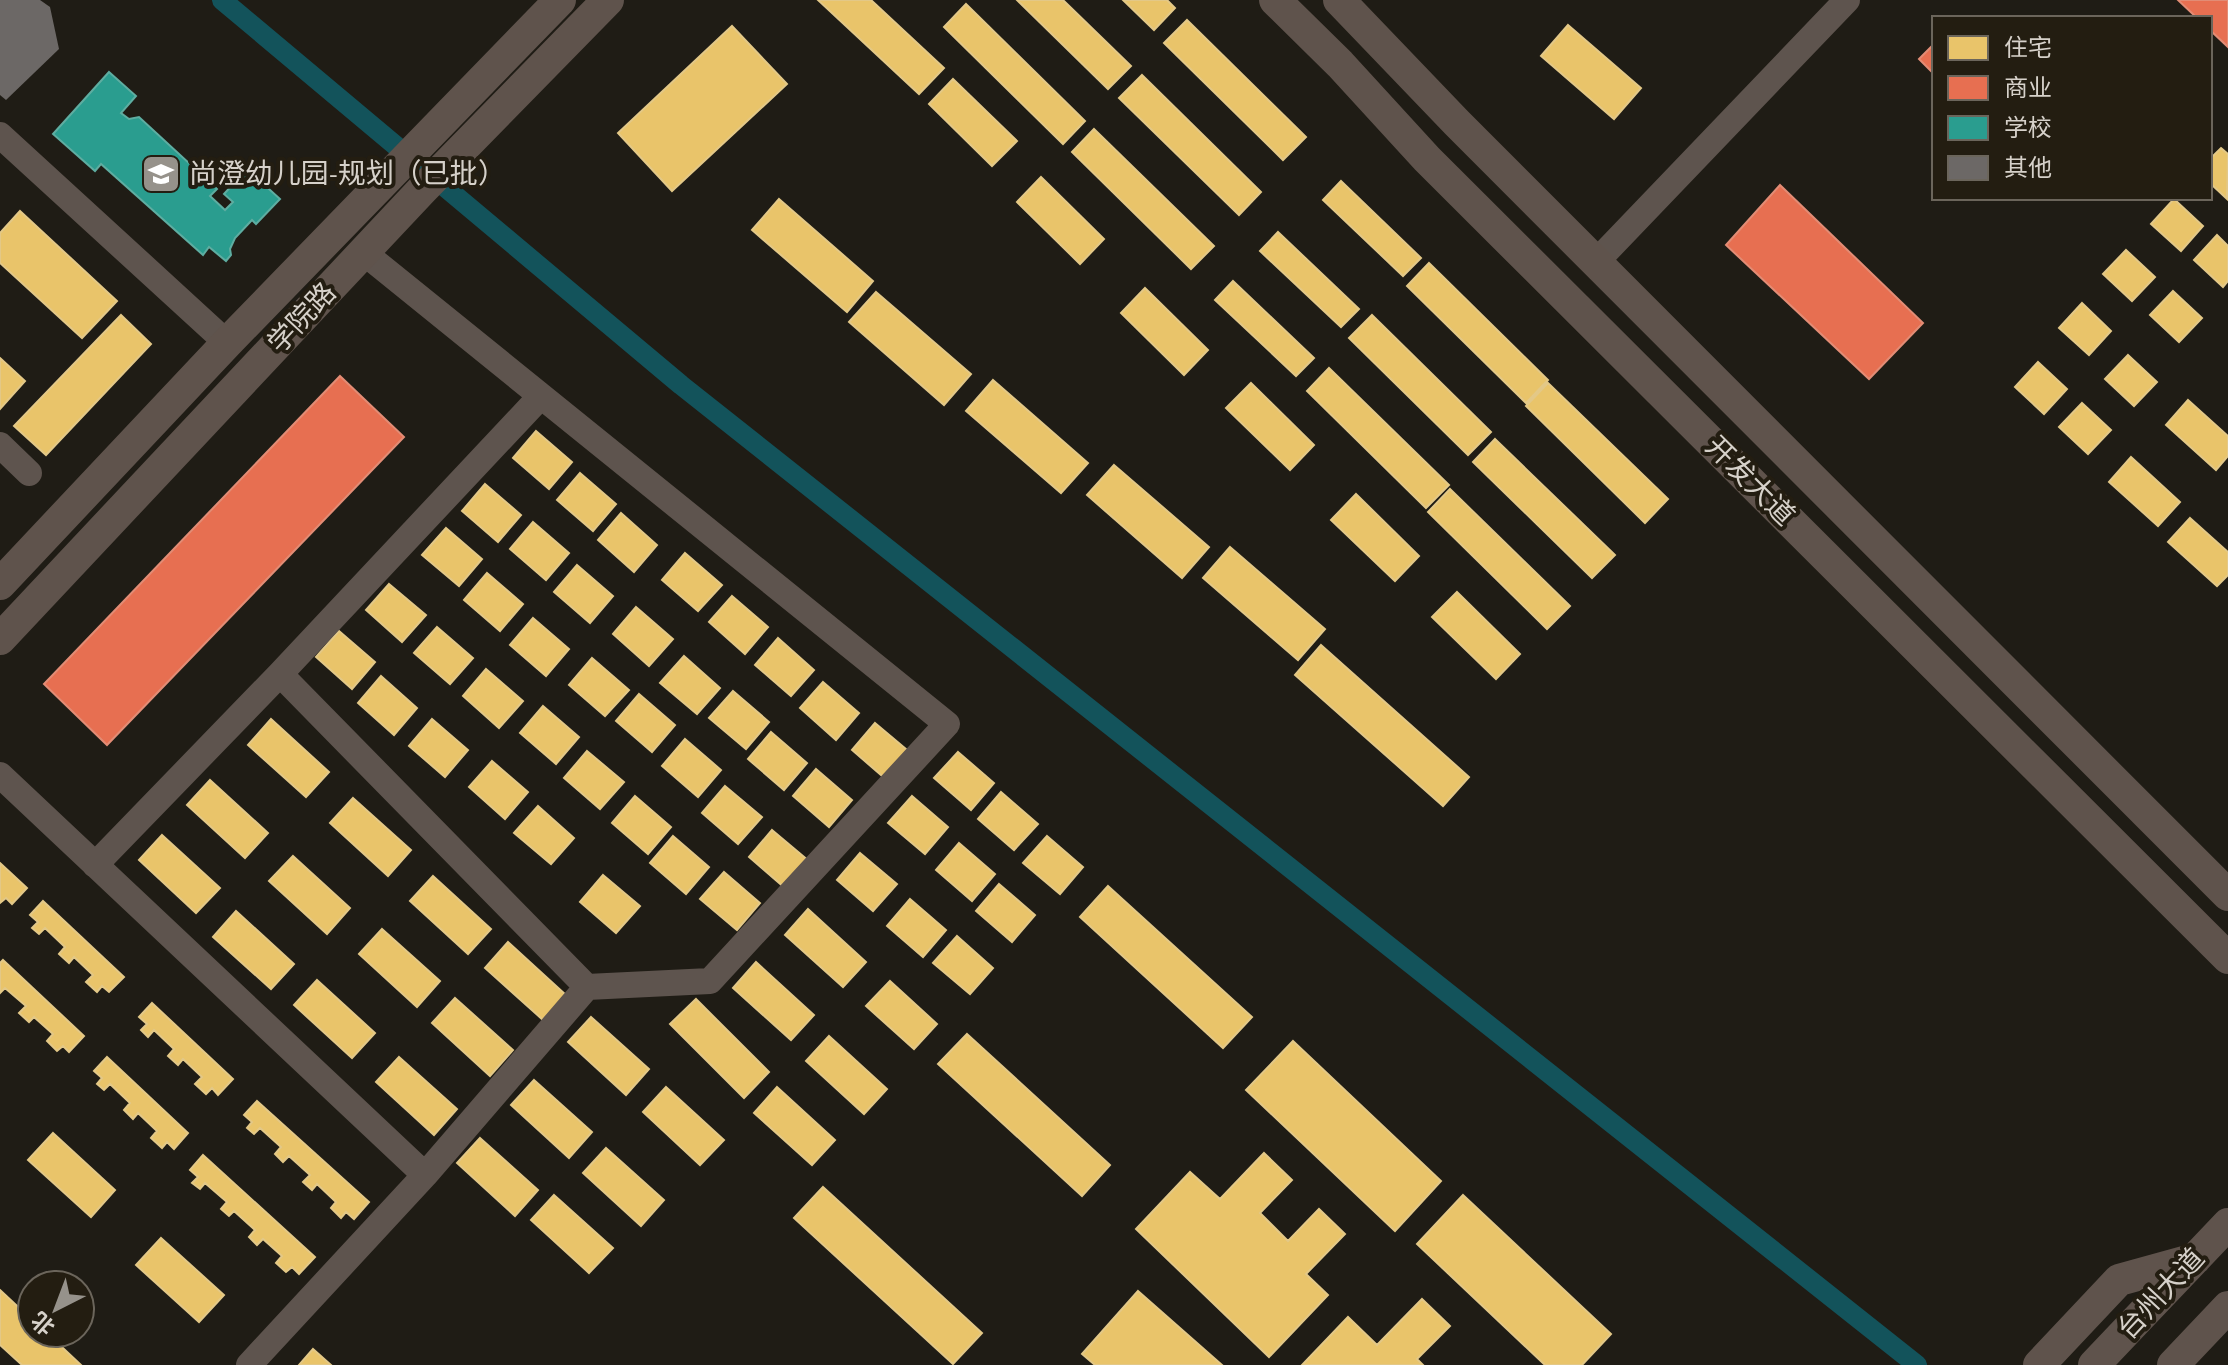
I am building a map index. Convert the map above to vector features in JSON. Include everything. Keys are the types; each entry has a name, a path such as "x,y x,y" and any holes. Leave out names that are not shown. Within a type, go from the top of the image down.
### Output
{"main road":[{"name":"学院路","path":"0,584 227,343 560,0"},
{"name":"学院路","path":"0,639 363,252 608,0"},
{"name":"开发大道","path":"1275,0 1340,64 1427,159 2228,958"},
{"name":"开发大道","path":"1339,0 2228,895"},
{"name":"台州大道","path":"2094,1365 2228,1224"},
{"path":"2039,1365 2119,1280 2195,1259"},
{"name":"台州大道","path":"2173,1365 2228,1307"}],"street":[{"path":"1596,262 1847,0"},
{"path":"0,135 227,343"},
{"path":"249,1365 425,1175 587,987 710,981 947,724 363,252"},
{"path":"95,865 280,674 541,396"},
{"path":"0,445 29,473"},
{"path":"280,674 587,987"},
{"path":"0,775 425,1175"}],"building: 住宅":[{"path":"818,0 871,0 944,68 919,94"},
{"path":"1017,0 1063,0 1131,66 1108,89"},
{"path":"1123,0 1167,0 1175,8 1154,30"},
{"path":"966,4 1085,121 1063,144 944,27"},
{"path":"1187,20 1306,137 1283,160 1164,43"},
{"path":"1568,25 1641,88 1614,119 1541,56"},
{"path":"732,26 787,84 672,191 618,133"},
{"path":"1142,75 1261,192 1239,215 1119,98"},
{"path":"953,79 1017,141 992,166 929,104"},
{"path":"1094,129 1214,246 1191,269 1072,152"},
{"path":"2221,148 2228,154 2227,199 2212,185 2212,157"},
{"path":"1041,177 1104,239 1080,264 1017,202"},
{"path":"1341,181 1421,258 1403,276 1323,200"},
{"path":"779,199 873,281 847,312 752,230"},
{"path":"2175,200 2203,226 2181,251 2151,224"},
{"path":"20,211 117,301 82,338 0,263 0,233"},
{"path":"1278,232 1359,309 1341,327 1260,251"},
{"path":"2217,235 2228,246 2228,281 2223,287 2194,260"},
{"path":"2126,250 2155,277 2132,301 2103,274"},
{"path":"1429,263 1548,380 1526,403 1407,286"},
{"path":"1233,281 1314,358 1296,376 1215,300"},
{"path":"1145,288 1208,350 1184,375 1121,313"},
{"path":"2173,291 2202,318 2179,342 2150,315"},
{"path":"876,292 971,374 944,405 849,322"},
{"path":"2082,303 2111,331 2089,355 2059,328"},
{"path":"121,315 151,344 46,455 14,426"},
{"path":"1372,315 1491,432 1468,455 1349,338"},
{"path":"2128,355 2157,382 2134,406 2105,379"},
{"path":"0,358 25,381 0,409"},
{"path":"2038,362 2067,389 2044,414 2015,387"},
{"path":"1329,368 1449,485 1426,508 1307,391"},
{"path":"993,380 1088,463 1061,493 966,411"},
{"path":"1251,383 1314,445 1290,470 1226,408"},
{"path":"1548,383 1668,499 1645,523 1526,406"},
{"path":"2188,400 2228,436 2228,456 2216,470 2166,425"},
{"path":"2082,403 2111,430 2088,454 2059,427"},
{"path":"536,431 572,462 549,489 513,458"},
{"path":"1495,439 1615,555 1592,578 1473,462"},
{"path":"2131,457 2180,502 2158,526 2109,482"},
{"path":"1114,465 1209,547 1182,578 1087,495"},
{"path":"580,473 616,504 593,531 557,500"},
{"path":"485,484 521,515 498,542 462,511"},
{"path":"1450,489 1570,606 1547,629 1428,512"},
{"path":"1356,494 1419,556 1395,581 1331,520"},
{"path":"621,513 657,545 634,572 598,540"},
{"path":"2190,518 2228,552 2228,575 2217,586 2168,542"},
{"path":"533,522 569,553 546,580 510,549"},
{"path":"446,528 482,559 459,586 422,555"},
{"path":"1230,547 1325,629 1298,660 1203,578"},
{"path":"685,553 722,585 698,611 662,580"},
{"path":"577,565 613,596 590,623 554,592"},
{"path":"487,573 523,604 500,631 464,600"},
{"path":"389,584 426,615 402,642 366,610"},
{"path":"1457,592 1520,654 1496,679 1432,617"},
{"path":"732,596 768,627 745,654 709,622"},
{"path":"636,607 673,639 649,666 613,634"},
{"path":"533,618 569,649 546,676 510,645"},
{"path":"437,627 473,658 450,684 414,653"},
{"path":"339,631 375,662 352,689 316,657"},
{"path":"778,638 814,670 791,696 755,665"},
{"path":"1321,645 1469,777 1443,806 1295,675"},
{"path":"684,656 720,688 697,714 660,683"},
{"path":"592,658 629,690 605,716 569,685"},
{"path":"486,669 523,701 499,728 463,696"},
{"path":"381,676 417,708 394,735 358,703"},
{"path":"823,682 859,713 836,740 800,708"},
{"path":"733,691 769,722 746,749 709,718"},
{"path":"639,694 675,725 652,752 616,721"},
{"path":"543,706 579,737 556,764 520,733"},
{"path":"271,719 329,772 306,797 248,745"},
{"path":"432,719 468,750 445,777 409,746"},
{"path":"875,723 912,754 888,781 852,750"},
{"path":"771,732 807,763 784,790 748,759"},
{"path":"685,739 721,770 698,797 662,766"},
{"path":"587,751 624,782 600,809 564,778"},
{"path":"958,752 994,783 971,810 934,778"},
{"path":"492,761 528,792 505,819 469,787"},
{"path":"816,769 852,800 829,827 793,796"},
{"path":"210,780 268,833 245,858 187,805"},
{"path":"725,786 762,817 738,844 702,813"},
{"path":"1001,792 1038,824 1014,850 978,819"},
{"path":"635,796 671,827 648,854 612,823"},
{"path":"912,796 948,827 925,854 888,823"},
{"path":"353,798 411,850 388,876 330,823"},
{"path":"538,806 574,838 551,864 514,833"},
{"path":"772,830 809,861 785,888 749,857"},
{"path":"162,835 220,888 196,913 139,860"},
{"path":"673,836 709,867 686,894 650,863"},
{"path":"1047,836 1083,867 1060,894 1023,863"},
{"path":"959,843 995,874 972,901 936,870"},
{"path":"860,853 897,884 873,911 837,880"},
{"path":"293,856 350,908 327,934 269,881"},
{"path":"0,863 27,888 12,904 6,898 0,903"},
{"path":"724,872 760,903 737,930 700,899"},
{"path":"603,875 640,906 616,933 580,902"},
{"path":"433,876 491,929 468,954 410,901"},
{"path":"999,884 1035,915 1012,942 976,911"},
{"path":"1108,886 1252,1017 1223,1048 1080,917"},
{"path":"910,899 946,930 923,957 887,926"},
{"path":"43,901 124,977 109,992 102,986 97,992 86,982 93,975 74,957 69,963 59,954 65,947 45,928 39,934 32,928 38,922 30,915"},
{"path":"808,909 866,962 843,987 785,935"},
{"path":"236,911 294,964 271,989 213,937"},
{"path":"382,929 440,981 417,1007 359,954"},
{"path":"957,936 993,968 970,994 933,963"},
{"path":"508,942 566,995 543,1020 485,968"},
{"path":"3,960 84,1036 69,1052 63,1046 57,1051 47,1041 53,1034 34,1017 29,1022 19,1013 26,1006 5,988 0,993 0,963"},
{"path":"756,962 814,1015 791,1040 733,988"},
{"path":"317,980 375,1033 352,1058 294,1005"},
{"path":"890,981 937,1024 914,1049 866,1006"},
{"path":"455,998 513,1050 490,1076 432,1023"},
{"path":"696,999 769,1072 744,1098 670,1024"},
{"path":"152,1003 233,1079 218,1095 212,1088 206,1094 195,1084 202,1077 183,1059 178,1065 168,1056 174,1049 154,1030 148,1037 141,1030 147,1024 139,1017"},
{"path":"591,1017 649,1069 626,1095 568,1042"},
{"path":"967,1034 1110,1165 1082,1196 938,1064"},
{"path":"829,1036 887,1089 864,1114 806,1061"},
{"path":"1293,1041 1441,1181 1395,1231 1246,1090"},
{"path":"107,1057 188,1133 174,1149 167,1142 162,1148 151,1138 157,1131 138,1113 133,1119 124,1110 130,1103 110,1084 104,1090 97,1084 102,1078 94,1071"},
{"path":"399,1057 457,1109 434,1135 376,1082"},
{"path":"534,1080 592,1132 569,1158 511,1105"},
{"path":"666,1087 724,1140 700,1165 643,1112"},
{"path":"777,1087 835,1140 812,1165 754,1113"},
{"path":"257,1101 369,1202 354,1219 346,1212 341,1218 331,1208 336,1202 317,1184 312,1190 303,1182 310,1175 289,1156 283,1162 275,1154 281,1147 260,1128 254,1134 247,1128 252,1122 244,1115"},
{"path":"53,1133 115,1190 91,1217 28,1160"},
{"path":"480,1138 538,1190 515,1216 457,1163"},
{"path":"606,1148 664,1200 641,1226 583,1173"},
{"path":"1264,1153 1292,1180 1260,1213 1288,1241 1319,1209 1345,1234 1306,1274 1328,1295 1269,1357 1136,1229 1190,1172 1220,1199"},
{"path":"203,1155 315,1257 299,1274 292,1267 286,1272 276,1263 282,1256 263,1239 257,1245 249,1237 255,1230 234,1211 229,1216 221,1209 227,1202 205,1183 200,1189 192,1183 198,1177 190,1170"},
{"path":"823,1187 982,1333 953,1364 794,1218"},
{"path":"554,1195 613,1248 589,1273 531,1220"},
{"path":"1463,1195 1611,1334 1582,1365 1545,1365 1417,1244"},
{"path":"161,1238 224,1295 199,1322 136,1265"},
{"path":"0,1290 16,1305 16,1349 64,1349 81,1365 22,1365 0,1345"},
{"path":"1138,1291 1222,1365 1095,1365 1082,1354"},
{"path":"1422,1299 1450,1326 1417,1359 1423,1365 1302,1365 1348,1317 1377,1345"},
{"path":"313,1349 331,1365 299,1365"}],"building: 商业":[{"path":"2178,0 2228,0 2228,47 2212,32 2212,16 2195,16"},
{"path":"1932,46 1932,72 1919,59"},
{"path":"1780,185 1923,323 1869,379 1726,245"},
{"path":"340,376 404,437 107,745 44,684"}],"building: 学校":[{"path":"109,72 136,96 121,113 129,119 139,117 217,189 210,196 225,210 233,202 224,194 247,169 280,199 256,224 252,220 235,238 231,255 226,261 209,247 203,255 101,164 95,171 53,134"}],"building: 其他":[{"path":"0,0 40,0 50,7 59,49 6,100 0,95"}],"waterway":[{"path":"222,0 681,385 1917,1365"}],"place":[{"name":"尚澄幼儿园-规划（已批）","path":"161,174"}]}
